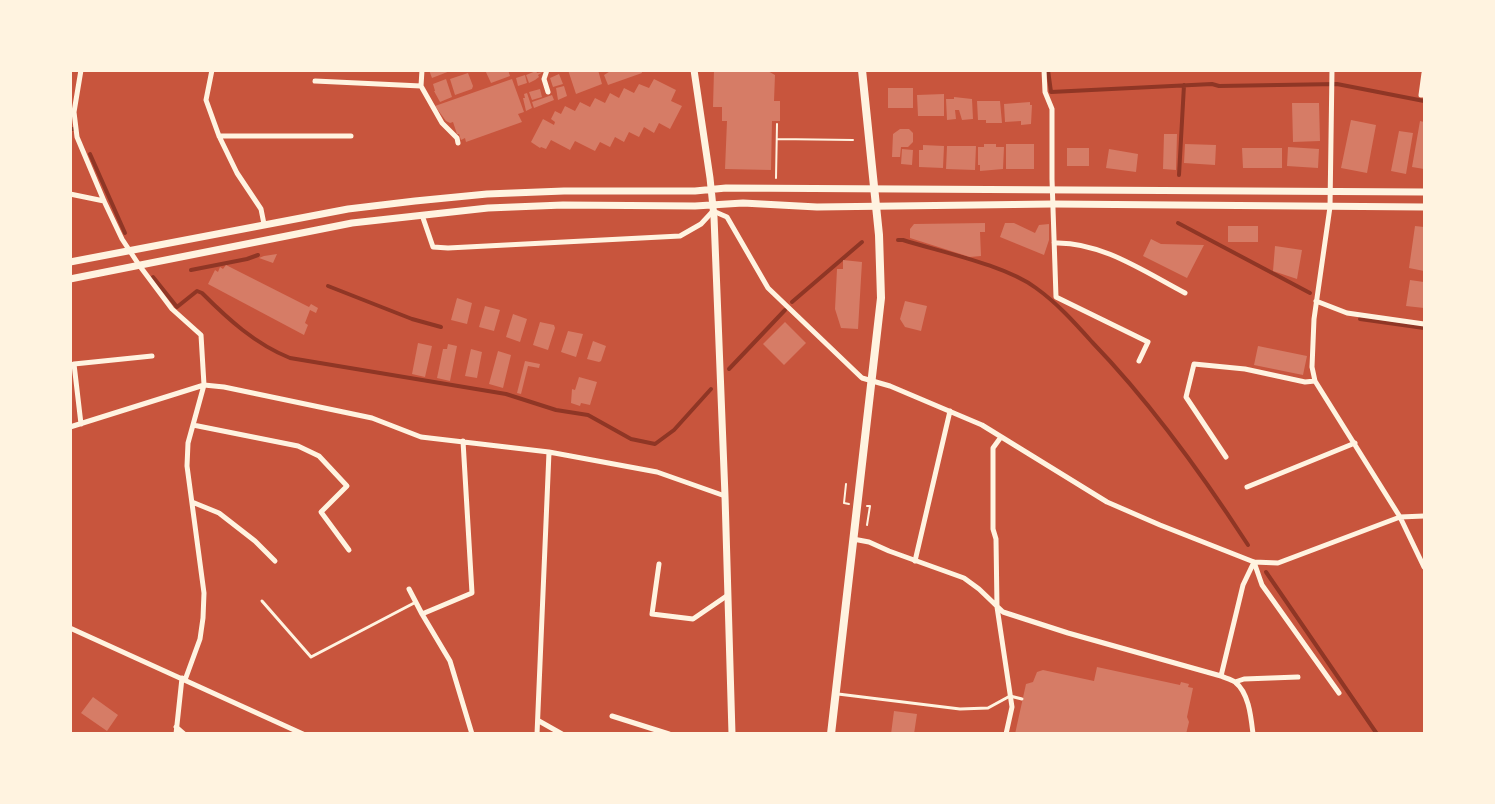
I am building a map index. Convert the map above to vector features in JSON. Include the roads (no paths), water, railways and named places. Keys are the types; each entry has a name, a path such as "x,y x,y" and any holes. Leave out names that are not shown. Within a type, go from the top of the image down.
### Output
{"main road":[{"path":"831,734 881,298 881,257 862,70"}],"street":[{"path":"81,70 74,112 77,137 104,201 122,239 139,265 172,309 201,335 204,385 188,443 187,466 204,593 203,618 200,639 183,679 176,734"},
{"path":"212,70 206,100 219,136 237,173 261,209 264,224"},
{"path":"422,70 421,86 442,123 457,138 458,143"},
{"path":"547,70 544,79 548,92"},
{"path":"694,70 713,208 732,734"},
{"path":"1044,70 1045,92 1052,109 1056,297 1148,342 1139,360"},
{"path":"1332,70 1330,207 1316,301 1312,359 1316,381 1400,517 1425,567"},
{"path":"1425,73 1420,95 1425,95"},
{"path":"315,81 421,86"},
{"path":"219,136 351,136"},
{"path":"70,262 348,209 487,194 875,189 1425,192"},
{"path":"70,194 104,201"},
{"path":"70,279 298,232 352,223 488,208 563,205 713,208 743,203 817,207 1053,204 1425,207"},
{"path":"422,215 433,248 448,248 680,236 701,224 713,208"},
{"path":"713,208 727,217 768,288 848,363 856,374 982,425 1107,502 1160,525 1254,562 1278,563 1400,517 1425,516"},
{"path":"1054,243 1095,247 1185,292"},
{"path":"1316,301 1347,313 1425,324"},
{"path":"81,424 74,364 152,356"},
{"path":"1226,457 1186,397 1194,364 1245,369 1305,382 1316,381"},
{"path":"70,427 204,385 224,387 372,418 421,436 549,452 657,472 725,496"},
{"path":"915,561 950,411"},
{"path":"193,425 298,446 319,456 347,486 321,512 349,550"},
{"path":"1001,437 993,448 993,529 996,539 997,607 1012,707 1006,734"},
{"path":"422,614 472,593 463,441"},
{"path":"1247,487 1355,443"},
{"path":"537,734 549,452"},
{"path":"192,502 219,513 255,541 275,561"},
{"path":"853,539 869,542 964,578 1003,612 1068,633 1221,676 1234,682 1244,693 1253,734"},
{"path":"1221,676 1243,585 1254,562"},
{"path":"1254,562 1262,585 1339,693"},
{"path":"659,564 652,614 693,619 728,594"},
{"path":"409,589 450,661 472,734"},
{"path":"70,628 303,734"},
{"path":"1234,682 1298,677"},
{"path":"612,716 669,734"},
{"path":"539,721 562,734"},
{"path":"176,726 184,734"}],"lane":[{"path":"262,601 311,657 416,602"},
{"path":"836,694 960,709 988,708 1010,696 1022,699"}],"waterway":[{"path":"1048,70 1051,92 1212,84 1219,86 1337,84 1424,101"},
{"path":"1179,175 1184,85"},
{"path":"90,154 125,233"},
{"path":"1178,223 1310,293"},
{"path":"898,240 1007,272 1036,288 1051,300 1135,389 1213,492 1248,545"},
{"path":"792,302 862,242"},
{"path":"191,270 258,255"},
{"path":"153,277 177,307 197,291 202,293 254,338 290,358 506,394 556,410 588,415 631,439 655,444 674,430 711,389"},
{"path":"328,286 412,319 441,327"},
{"path":"729,369 785,310"},
{"path":"1360,319 1424,328"},
{"path":"1266,572 1377,734"}]}
